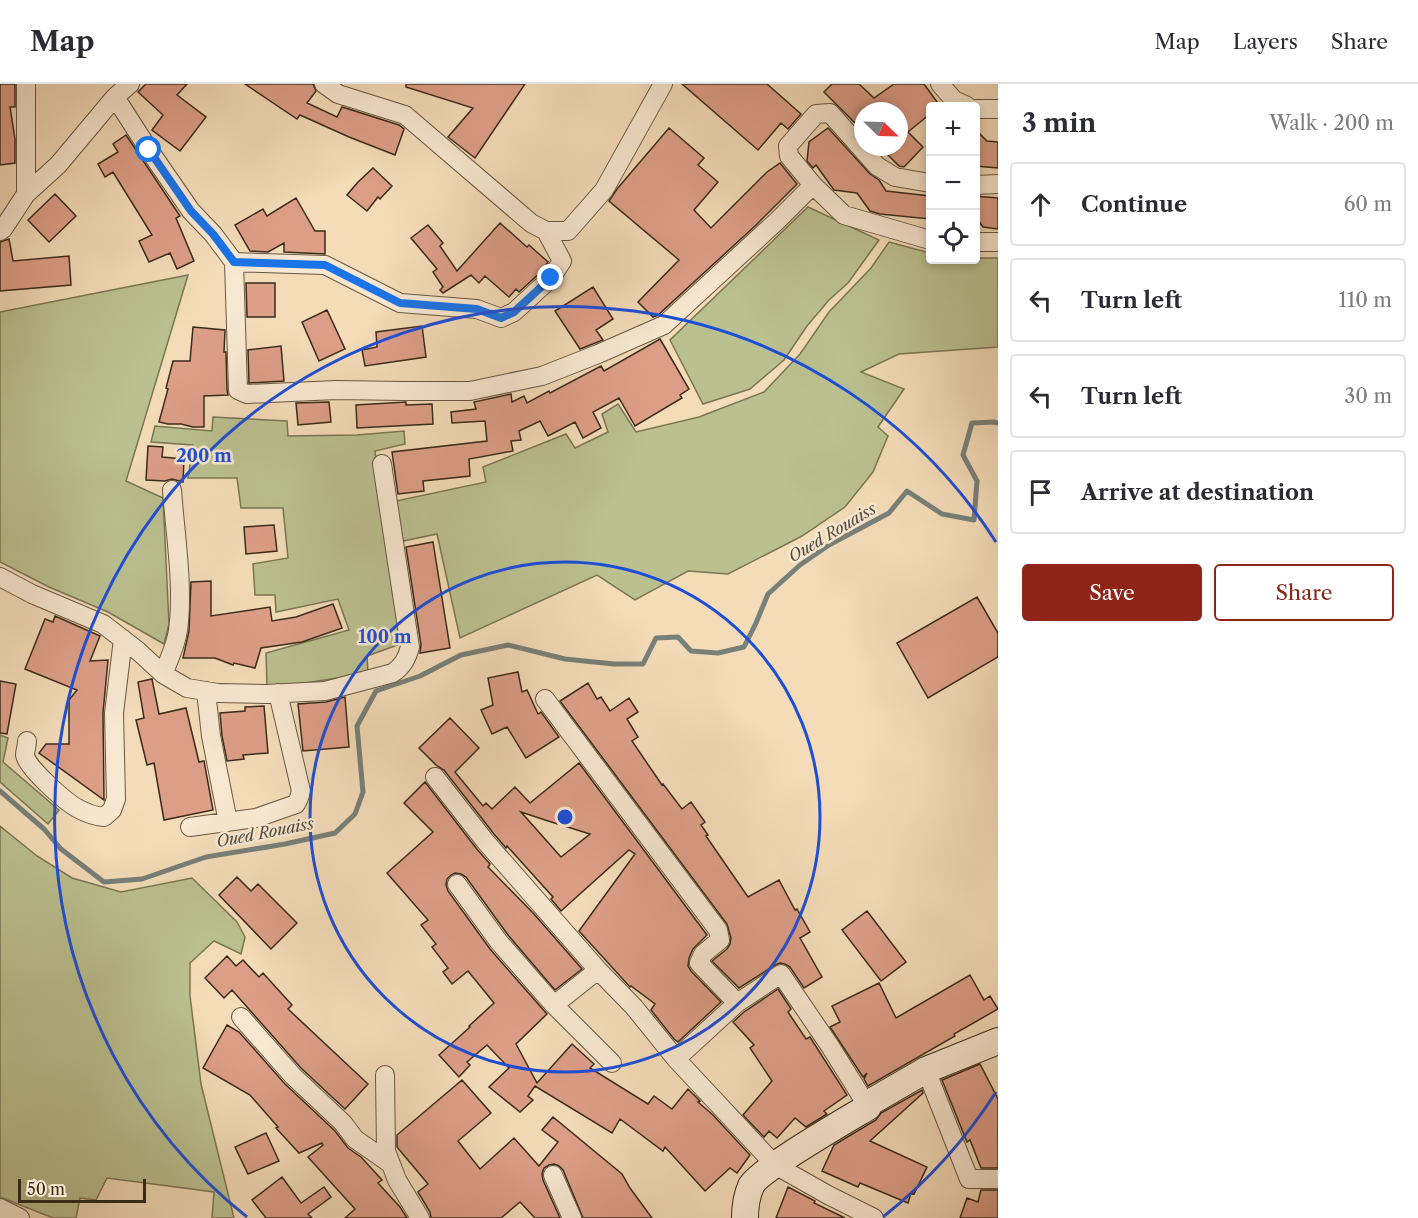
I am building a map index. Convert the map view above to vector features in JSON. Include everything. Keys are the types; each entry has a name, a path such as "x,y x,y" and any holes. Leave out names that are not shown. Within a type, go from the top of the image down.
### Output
{"street":[{"path":"26,84 26,194"},
{"path":"0,231 26,194 64,159 115,97 130,84"},
{"path":"324,84 338,94 405,115 531,223 546,231 568,231 604,190 663,84"},
{"path":"940,84 958,102"},
{"path":"115,97 191,211 213,234 234,262 238,390 247,394 336,390 470,391 542,376 664,325 813,185"},
{"path":"980,109 998,109"},
{"path":"926,182 895,177 877,166 830,113 816,114 788,146 789,156 813,185 844,214 926,239"},
{"path":"980,185 998,184"},
{"path":"234,262 325,265 400,303 477,309 501,318 514,312 551,278 562,261 546,231"},
{"path":"980,242 998,242"},
{"path":"0,577 32,594 103,624 163,674 186,688 218,693 325,691 393,673 407,658 410,647 382,464"},
{"path":"163,674 172,654 178,630 179,595 172,490"},
{"path":"27,741 25,754 28,763 74,807 94,816 104,817 112,810 116,799 114,713 123,639"},
{"path":"206,691 211,736 228,822"},
{"path":"190,827 256,818 296,804 301,791 278,693"},
{"path":"546,699 718,930 720,940 703,954 699,963 737,1004"},
{"path":"435,777 485,841 598,970 634,1007 676,1059 775,1165 874,1218"},
{"path":"457,884 499,942 554,1005 612,1064"},
{"path":"554,1005 598,970"},
{"path":"676,1059 737,1004 781,974 830,1046 867,1107"},
{"path":"241,1017 293,1076 343,1123 355,1139 391,1164"},
{"path":"745,1218 752,1184 775,1165 867,1107 869,1103 926,1070 998,1041"},
{"path":"926,1070 969,1179 998,1179"},
{"path":"385,1076 386,1151 397,1180 420,1218"},
{"path":"553,1175 572,1218"},
{"path":"0,1208 20,1218"}],"green space":[{"path":"808,207 879,240 848,283 829,300 807,326 784,360 750,389 703,404 670,340"},
{"path":"889,242 926,252 926,264 980,264 980,258 998,258 998,347 899,354 861,372 904,389 878,427 888,436 873,472 845,507 802,536 728,574 688,571 635,600 597,575 460,638 437,534 403,541 396,501 486,482 483,467 566,434 575,448 608,432 602,414 618,404 636,432 699,417 764,392 800,354 829,312 871,268"},
{"path":"188,275 126,481 163,498 169,624 164,644 108,612 49,587 0,562 0,312"},
{"path":"213,417 287,421 288,436 357,435 404,431 405,444 375,451 394,595 403,643 367,656 368,673 299,684 267,686 266,653 349,630 338,599 276,612 275,595 255,595 253,564 288,558 283,508 241,508 237,478 188,478 193,445 151,442 155,426 212,431"},
{"path":"0,735 8,738 3,762 59,810 48,824 0,782"},
{"path":"0,826 37,856 72,878 121,892 192,878 237,922 245,937 241,954 214,941 190,963 190,996 201,1084 234,1218 212,1218 214,1192 107,1178 96,1200 80,1198 76,1218 53,1218 0,1197"}],"building":[{"path":"0,84 15,84 15,107 10,107 15,139 15,163 0,165"},
{"path":"146,84 187,84 177,95 206,117 180,151 152,130 163,115 138,92"},
{"path":"245,84 313,84 316,91 307,103 337,117 342,107 399,125 404,129 395,155 300,115 297,119"},
{"path":"406,84 525,84 475,158 448,137 473,108 406,87"},
{"path":"682,84 767,84 801,114 788,129 781,123 758,150"},
{"path":"832,84 859,84 874,98 894,84 924,84 937,102 926,102 926,117 908,132 908,102 854,102 854,122 824,92"},
{"path":"669,128 704,158 698,165 718,182 694,210 711,228 767,172 780,163 797,184 755,226 658,315 653,317 638,302 679,260 609,201"},
{"path":"828,128 870,174 879,180 886,191 926,196 926,219 870,211 857,193 834,190 816,165 813,168 807,161 809,142"},
{"path":"908,132 923,147 904,167 899,166 889,156 908,156"},
{"path":"980,134 987,141 998,142 998,168 980,166"},
{"path":"126,135 180,216 176,218 194,261 177,269 170,253 149,262 139,241 152,235 113,172 105,177 98,164 118,152 113,144"},
{"path":"373,168 392,186 380,199 378,197 367,211 347,195"},
{"path":"55,194 76,216 49,242 28,220"},
{"path":"980,196 998,198 998,229 983,227 980,223"},
{"path":"296,198 315,231 325,231 325,254 284,252 284,243 268,252 250,251 235,225 263,209 267,216"},
{"path":"500,223 548,262 542,271 519,292 516,289 509,297 485,276 479,283 471,275 443,293 440,290 443,287 433,272 437,269 411,238 428,225 443,243 440,246 457,271"},
{"path":"9,239 13,261 69,256 71,285 0,291 0,242"},
{"path":"246,283 275,283 275,317 247,317"},
{"path":"593,287 613,319 596,330 603,340 580,349 555,311"},
{"path":"327,310 345,349 319,361 302,322"},
{"path":"422,326 426,357 365,366 362,350 377,347 376,332"},
{"path":"193,327 225,330 224,352 226,352 228,395 204,396 204,427 159,422 173,361 190,361"},
{"path":"660,339 689,389 680,395 682,398 635,426 619,398 593,412 601,428 583,438 575,422 548,436 540,421 519,431 521,440 511,441 513,451 469,459 470,476 423,481 424,491 398,494 392,452 487,441 485,421 452,423 451,412 476,409 474,402 511,394 512,402 524,396 527,403 601,366 604,371"},
{"path":"281,346 284,381 249,383 248,350"},
{"path":"329,402 331,422 298,425 296,403"},
{"path":"406,402 406,405 432,404 433,424 357,428 356,405"},
{"path":"148,446 163,447 162,457 184,459 183,482 172,479 146,480"},
{"path":"274,525 277,551 246,554 244,527"},
{"path":"433,542 450,648 420,653 421,645 406,547"},
{"path":"211,581 211,616 270,607 272,621 296,617 333,604 342,628 302,642 261,648 255,668 234,663 233,665 215,658 183,658 189,631 191,582"},
{"path":"977,597 998,633 998,657 928,698 897,643"},
{"path":"55,616 100,636 90,661 108,660 103,713 104,800 39,753 46,744 69,744 69,700 77,690 25,669 45,619 53,622"},
{"path":"518,672 522,692 527,690 538,714 541,712 559,737 526,758 507,727 492,734 481,710 493,705 488,678"},
{"path":"152,679 159,714 186,708 199,762 204,761 213,810 164,820 154,763 147,765 136,720 144,718 138,682"},
{"path":"0,681 16,684 7,734 0,733"},
{"path":"588,683 597,699 601,697 610,711 629,698 638,712 627,719 638,737 632,741 662,785 682,809 691,802 705,822 701,825 708,835 706,836 748,897 779,880 810,932 800,938 822,977 804,988 790,967 780,963 739,988 712,961 730,944 731,938 727,924 560,701"},
{"path":"345,697 349,747 303,751 298,704 326,702"},
{"path":"264,706 268,753 243,755 244,759 227,761 220,713 245,711 245,707"},
{"path":"450,718 479,748 455,772 483,806 486,803 492,809 515,787 530,803 579,763 707,935 693,949 688,966 721,1002 678,1042 674,1039 651,1010 655,1004 630,987 579,931 635,854 629,850 561,911 551,899 553,897 507,846 506,848 444,770 419,748","holes":["521,812 590,834 561,857"]},
{"path":"425,782 490,864 488,867 534,914 582,969 555,990 508,935 466,877 455,873 447,879 448,891 490,949 547,1014 516,1044 537,1083 572,1044 594,1064 590,1068 648,1104 654,1096 672,1109 688,1089 750,1155 737,1173 730,1168 705,1191 665,1147 663,1151 620,1119 612,1133 535,1086 528,1096 533,1100 520,1112 489,1087 509,1068 487,1045 467,1062 470,1065 459,1077 439,1055 494,1003 468,971 452,984 443,972 448,968 432,947 436,944 421,925 428,920 387,873 433,832 404,803"},
{"path":"237,877 251,891 258,884 297,923 271,949 219,895"},
{"path":"867,911 906,962 881,981 842,930"},
{"path":"227,956 236,966 243,960 259,977 263,973 292,1005 288,1009 368,1084 345,1109 301,1068 232,990 224,998 205,978"},
{"path":"970,975 984,1000 990,996 998,1009 868,1086 864,1079 867,1073 863,1077 830,1027 840,1022 832,1006 879,983 896,1018"},
{"path":"778,989 791,1009 788,1012 806,1039 810,1037 847,1095 824,1111 827,1114 806,1127 795,1118 777,1138 769,1131 764,1137 743,1115 772,1081 750,1048 754,1045 733,1022"},
{"path":"227,1025 239,1032 285,1084 335,1131 348,1148 361,1157 382,1180 378,1183 407,1218 345,1218 355,1209 308,1157 323,1145 322,1143 299,1153 250,1095 203,1068"},
{"path":"980,1064 998,1099 998,1168 981,1168 970,1140 967,1142 942,1080"},
{"path":"462,1080 491,1113 458,1141 480,1169 514,1138 539,1166 558,1142 542,1130 553,1117 622,1174 652,1218 583,1218 563,1170 554,1164 544,1168 542,1174 560,1218 535,1218 520,1202 501,1218 431,1218 418,1192 428,1184 397,1147 397,1135"},
{"path":"922,1090 923,1093 870,1141 927,1167 914,1194 911,1193 908,1203 860,1183 858,1187 822,1171 834,1145 876,1120 881,1113"},
{"path":"266,1133 279,1161 248,1174 235,1147"},
{"path":"282,1177 301,1203 324,1187 331,1197 308,1214 312,1218 266,1218 252,1200"},
{"path":"788,1187 815,1201 814,1203 845,1218 776,1218"},
{"path":"981,1190 998,1190 998,1218 960,1218 967,1198 978,1202"}],"waterway":[{"name":"Oued Rouaiss","path":"0,791 44,829 61,849 104,882 142,879 206,857 335,833 355,814 363,792 357,726 376,691 420,676 461,655 508,645 565,659 614,664 643,664 656,638 678,637 691,651 718,653 744,647 768,594 800,565 829,545 889,513 907,491 942,514 974,520 977,481 963,455 972,423 998,423"}],"route":[{"path":"149,150 191,211 213,234 234,262 325,265 400,303 477,309 501,318 514,312 551,278"}]}
